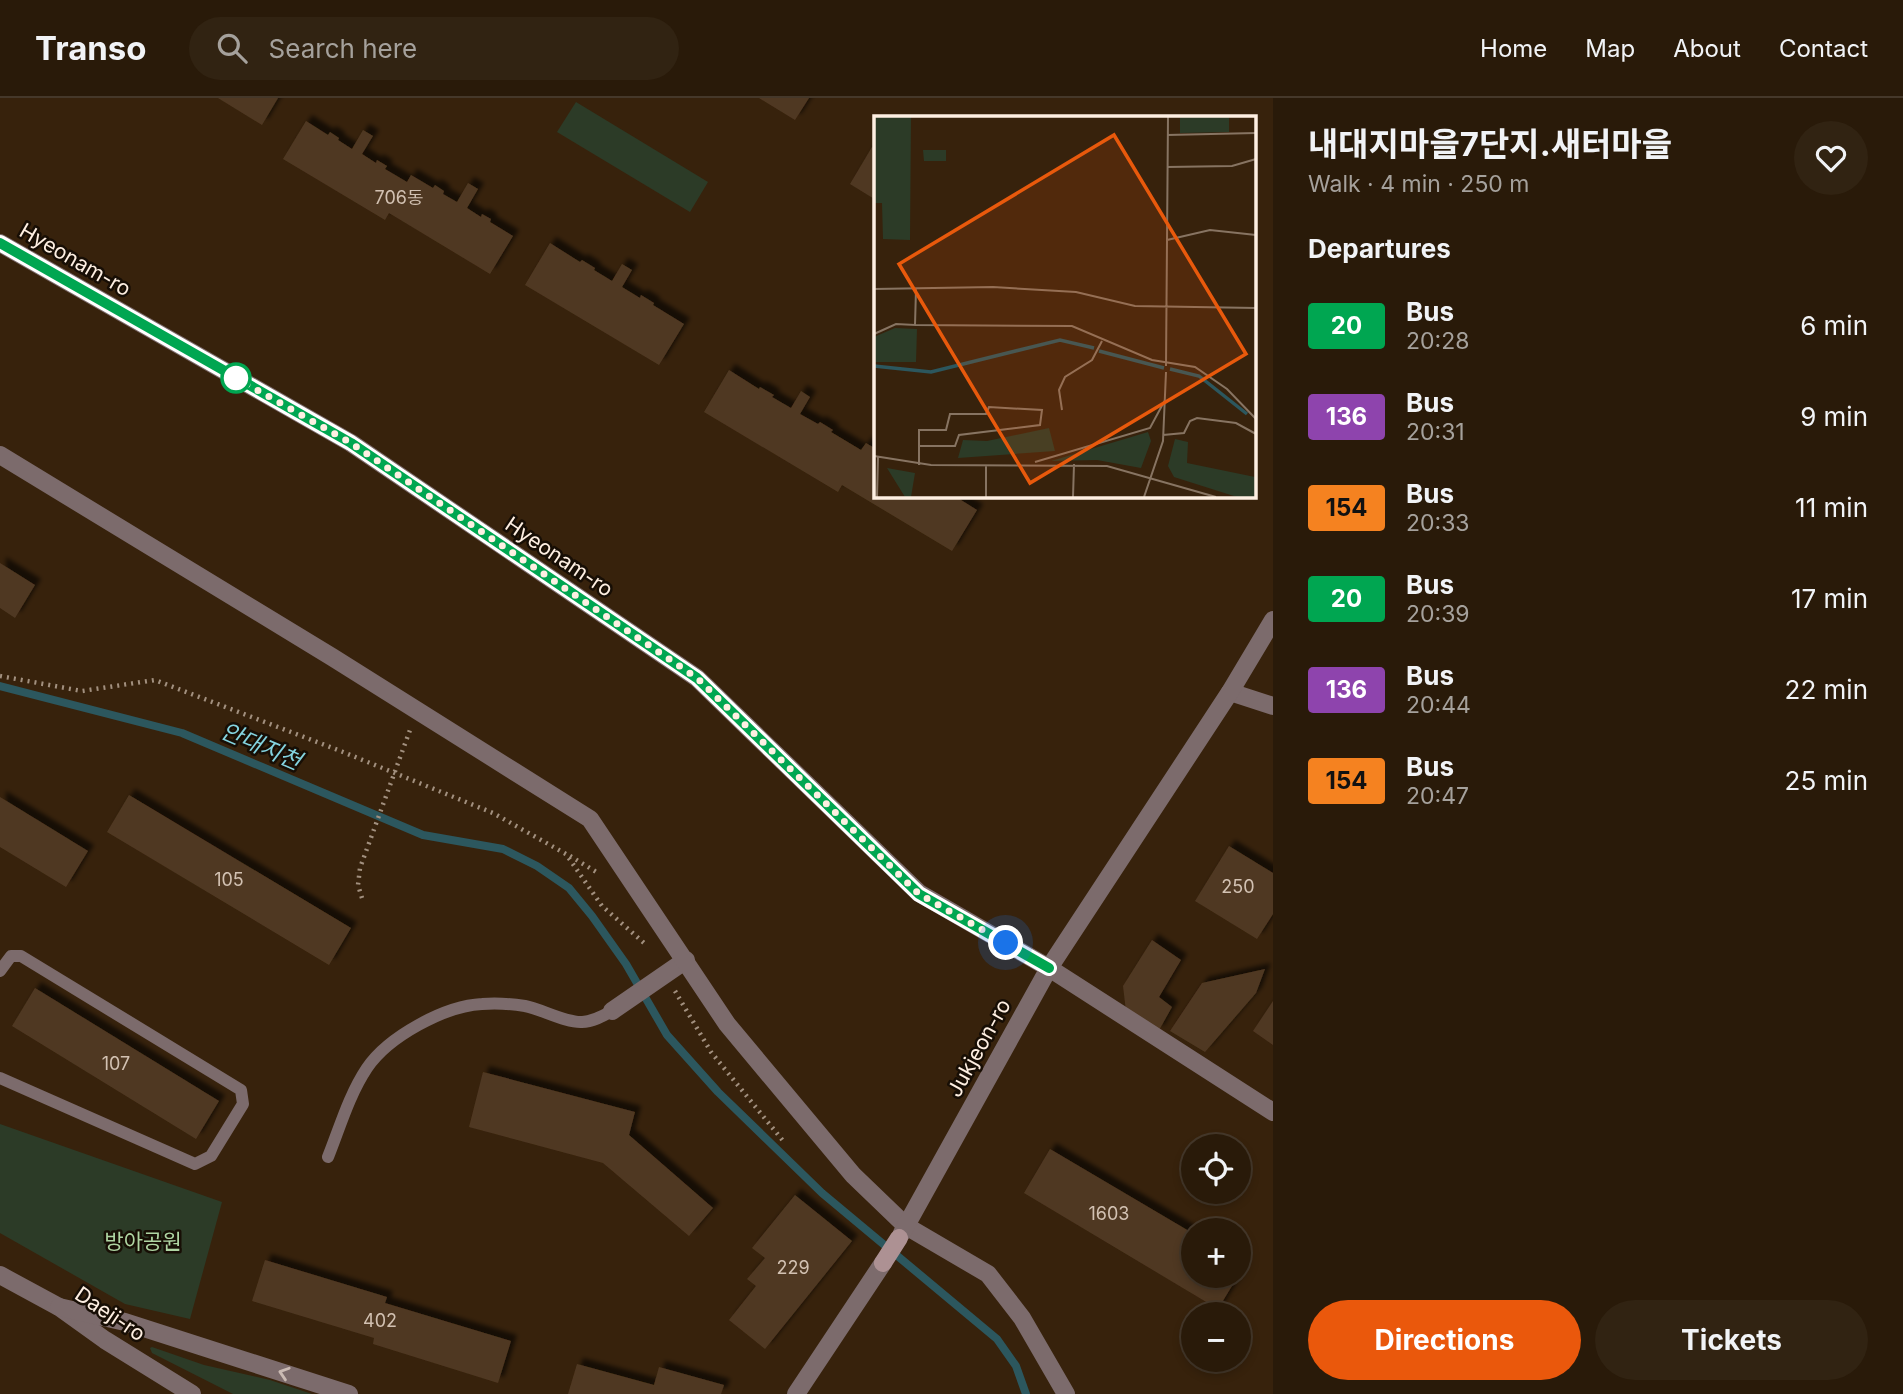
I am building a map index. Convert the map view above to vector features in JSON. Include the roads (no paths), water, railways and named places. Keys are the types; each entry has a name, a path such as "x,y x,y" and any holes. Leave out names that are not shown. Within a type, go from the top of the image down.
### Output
{"main road":[{"name":"Jukjeon-ro","path":"883,1263 903,1232"}],"street":[{"name":"Hyeonam-ro","path":"3,251 351,443 697,678 919,894 1049,968 1273,1112"},
{"path":"0,455 332,657 590,819 727,1024 903,1232 988,1274 1022,1318 1066,1394"},
{"name":"Jukjeon-ro","path":"903,1232 1049,968 1230,692 1273,620"},
{"path":"1230,692 1273,706"},
{"path":"612,1012 686,960"},
{"name":"Jukjeon-ro","path":"795,1391 883,1263"},
{"name":"Daeji-ro","path":"0,1275 59,1307 105,1340 192,1394"},
{"path":"59,1307 125,1322 349,1394"}],"lane":[{"path":"0,971 11,956 21,956 241,1090 243,1104 211,1156 195,1164 0,1078"},
{"path":"328,1157 354,1090 369,1066 384,1049 428,1020 482,1004 525,1006 580,1023 612,1012"}],"waterway":[{"name":"안대지천","path":"0,686 182,733 423,835 503,849 537,866 569,888 626,964 667,1035 718,1092 822,1193 997,1339 1016,1366 1026,1394"}],"park label":[{"name":"방아공원","path":"143,1242"}]}
